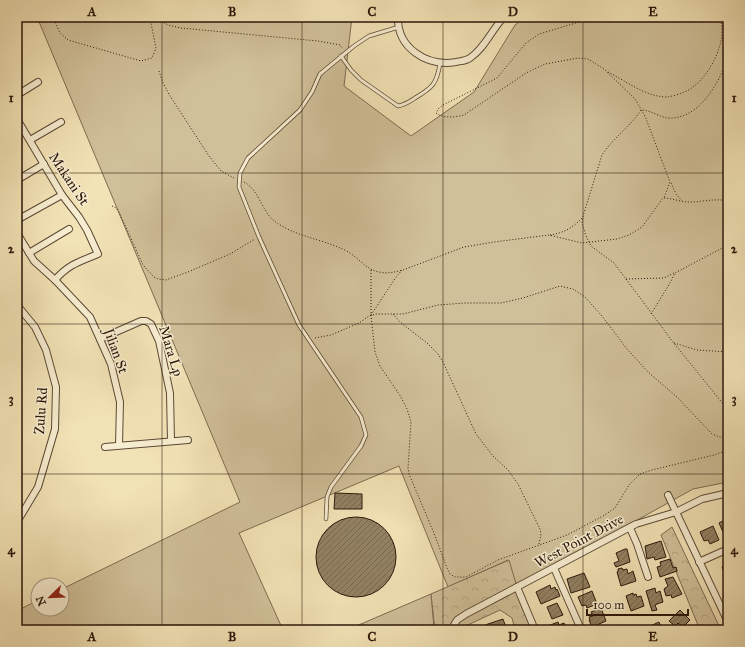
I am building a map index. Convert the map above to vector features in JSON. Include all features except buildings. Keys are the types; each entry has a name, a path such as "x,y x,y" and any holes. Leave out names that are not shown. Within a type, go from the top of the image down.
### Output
{"street":[{"path":"398,17 401,34 406,43 418,55 434,62 445,64 463,61 470,58 480,48 504,17"},
{"path":"17,95 38,82"},
{"name":"Makani St","path":"17,119 62,195 79,216 98,254 72,264 55,280"},
{"path":"30,140 61,122"},
{"path":"17,180 44,164"},
{"path":"17,220 62,195"},
{"path":"29,253 69,229"},
{"name":"Jilian St","path":"17,233 34,261 55,280 90,317 111,364 120,402 120,445"},
{"name":"Zulu Rd","path":"17,305 35,327 46,350 56,387 55,429 38,487 17,522"},
{"name":"Mara Lp","path":"100,339 141,321 146,321 151,324 159,341 170,393 171,441"},
{"path":"105,447 188,440"},
{"name":"West Point Drive","path":"451,630 457,620 466,614 636,524 676,512 702,499 728,493"},
{"path":"668,496 728,622"},
{"path":"630,528 648,577"},
{"path":"699,562 728,549"},
{"path":"554,568 580,627"},
{"path":"517,587 535,630"}],"lane":[{"path":"326,519 327,496 331,487 361,446 366,435 361,418 299,325 259,237 239,187 240,173 248,158 300,110 312,92 320,74 346,52 369,36 399,27"},
{"path":"341,56 351,70 361,80 398,106 404,105 427,92 436,80 440,63"}],"path":[{"path":"53,17 60,33 68,40 142,61 152,58 156,48 150,17 168,25 181,28 318,41 340,45 346,52"},
{"path":"596,17 539,34 526,43 497,78 443,105 436,113 440,116 456,117 464,115 526,73 544,64 583,58 598,64 635,99 645,116 670,182 676,194 682,201"},
{"path":"607,72 646,92 660,96 667,97 677,95 690,89 706,75 721,44 723,30 719,18"},
{"path":"719,18 728,28"},
{"path":"641,110 647,110 667,118 678,118 686,115 703,102 716,86 728,57"},
{"path":"160,71 163,83 170,96 209,156 231,177 246,182 255,192 267,212 274,220 282,226 308,238 337,247 353,255 370,269 393,273 464,247 549,236 568,230 583,216"},
{"path":"641,110 636,118 602,155 582,223 591,246 614,263 672,342 728,410"},
{"path":"549,236 582,243 589,243 617,239 629,235 642,227 663,198 670,182"},
{"path":"663,198 687,202 717,200 728,201"},
{"path":"112,206 119,212 143,265 154,277 158,279 166,280 188,272 230,254 259,237"},
{"path":"626,279 664,278 728,245"},
{"path":"370,269 371,316 375,352 384,372 401,397 411,422 408,474 434,533 447,568 450,574 455,577 466,577 498,560 567,535 609,512 616,508 629,485 640,474 728,450"},
{"path":"371,316 396,277 403,270"},
{"path":"651,314 670,283 674,273"},
{"path":"308,339 331,335 376,314 403,314 438,305 501,303 523,298 560,286 573,289 585,297 627,350 649,373 677,397 712,434 728,440"},
{"path":"393,314 400,322 433,348 443,362 476,434 493,456 508,470 518,484 540,530 541,534 539,545"},
{"path":"672,342 697,350 728,352"}],"green space":[{"path":"37,17 352,17 344,86 411,136 474,92 515,25 525,17 728,17 728,482 693,489 517,587 508,560 448,587 399,466 239,533 283,630 17,630 17,611 30,604 30,617 70,617 70,585 240,502"},
{"path":"672,527 721,630 700,630 661,535"},
{"path":"509,560 517,587 535,630 515,630 512,618 500,610 457,630 435,630 431,594"},
{"path":"431,594 434,628 429,630 347,630"}]}
